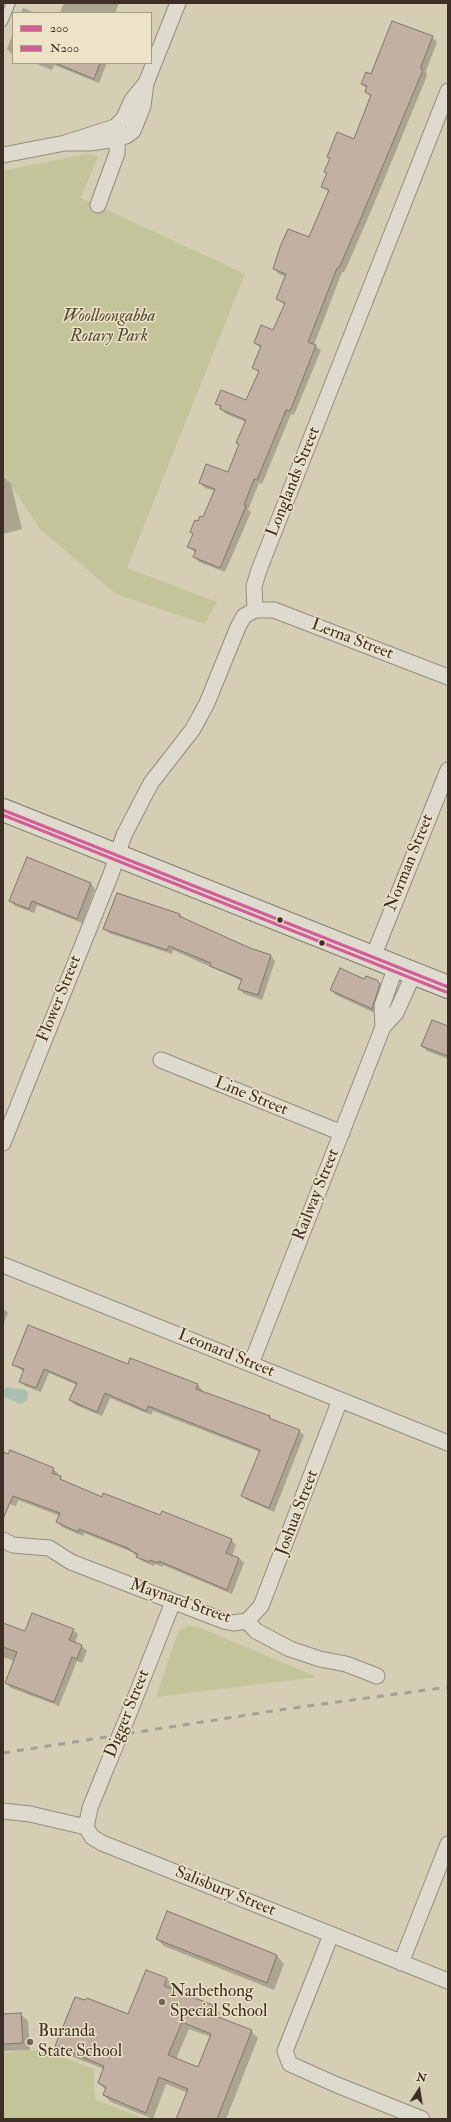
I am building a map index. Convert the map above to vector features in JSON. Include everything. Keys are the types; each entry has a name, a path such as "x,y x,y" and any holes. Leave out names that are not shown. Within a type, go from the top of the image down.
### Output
{"street":[{"path":"98,205 116,156 118,132 132,100 146,83 178,3"},
{"name":"Longlands Street","path":"255,610 254,586 259,570 448,91"},
{"path":"3,155 118,132"},
{"path":"117,855 122,840 143,797 193,729 208,703 240,621 250,612 255,610"},
{"name":"Lerna Street","path":"255,610 274,610 448,677"},
{"name":"Norman Street","path":"373,956 448,770"},
{"path":"3,810 448,987"},
{"name":"Flower Street","path":"3,1143 117,855"},
{"name":"Railway Street","path":"251,1364 383,1027 382,1006 405,970"},
{"name":"Line Street","path":"161,1060 342,1133"},
{"name":"Leonard Street","path":"3,1265 448,1443"},
{"name":"Joshua Street","path":"247,1621 261,1606 340,1400"},
{"name":"Maynard Street","path":"3,1540 13,1545 49,1548 71,1562 224,1622 233,1623 247,1621 256,1631 283,1646 320,1659 346,1664 377,1676"},
{"name":"Digger Street","path":"86,1827 90,1808 126,1721 172,1602"},
{"path":"3,1811 30,1814 86,1827"},
{"name":"Salisbury Street","path":"86,1827 92,1837 102,1842 448,1981"},
{"path":"401,1963 448,1844"},
{"path":"331,1934 286,2051 290,2064 337,2085 422,2119"}],"lane":[{"path":"3,22 10,3"}],"green space":[{"name":"Woolloongabba Rotary Park","path":"86,154 98,156 81,198 245,274 127,568 217,602 205,624 116,594 40,529 3,473 3,171"},
{"path":"189,1626 198,1627 317,1677 156,1697 179,1630"},
{"name":"Buranda State School","path":"26,2050 46,2051 94,2069 94,2090 96,2100 145,2119 3,2119 3,2053"}],"shaded area":[{"path":"7,1387 26,1390 28,1394 27,1400 21,1404 4,1397 3,1391"}],"building":[{"path":"392,21 433,36 421,66 421,69 423,70 343,259 339,268 337,268 308,342 316,345 290,411 286,410 257,480 254,479 244,505 246,506 220,568 193,557 196,550 187,547 193,534 190,532 195,520 198,521 200,516 203,517 215,489 199,483 206,464 228,472 239,444 236,443 246,420 220,409 221,406 215,404 221,390 246,400 259,371 252,368 261,346 254,343 261,325 273,330 285,303 276,299 286,274 273,269 280,247 288,229 309,237 329,190 321,187 327,173 324,172 330,158 327,157 337,132 354,139 371,95 365,92 367,86 361,84 366,72 371,74"},
{"path":"57,64 100,64 94,79"},
{"path":"27,857 91,883 77,919 32,901 29,909 9,901"},
{"path":"117,893 180,914 179,916 250,948 271,955 258,995 238,989 242,979 210,966 211,963 169,946 167,950 103,929"},
{"path":"340,968 364,979 366,976 377,980 380,984 372,1009 330,990"},
{"path":"432,1020 448,1026 448,1056 421,1046"},
{"path":"28,1325 128,1364 130,1358 198,1384 196,1389 270,1416 269,1418 300,1430 269,1508 241,1496 260,1450 148,1406 146,1411 105,1393 97,1412 69,1400 77,1383 44,1369 36,1388 19,1382 24,1369 12,1365"},
{"path":"10,1450 54,1468 52,1473 61,1476 60,1479 102,1497 103,1493 160,1515 162,1511 232,1539 226,1553 239,1558 227,1590 159,1561 158,1563 150,1560 149,1562 136,1557 138,1554 129,1550 130,1549 79,1529 78,1532 56,1522 60,1513 13,1496 3,1519 3,1452 8,1454"},
{"path":"32,1613 74,1629 69,1640 82,1645 77,1659 72,1657 54,1702 5,1683 17,1652 3,1647 3,1623 25,1631"},
{"path":"167,1911 277,1955 267,1983 156,1939"},
{"path":"146,1970 167,1978 164,1986 213,2005 210,2014 252,2030 217,2119 176,2119 188,2089 159,2077 146,2113 103,2095 106,2087 98,2083 104,2066 55,2046 75,1997 85,2000 87,1998 128,2014","holes":["182,2022 211,2034 198,2067 168,2055"]},
{"path":"21,2013 23,2043 3,2044 3,2014"}],"railway":[{"path":"3,1753 286,1709 448,1687"}],"transit line":[{"name":"200","path":"3,810 448,987"},
{"name":"N200","path":"3,815 446,992"}],"place":[{"name":"Narbethong Special School","path":"162,2002"},
{"name":"Buranda State School","path":"30,2042"}]}
